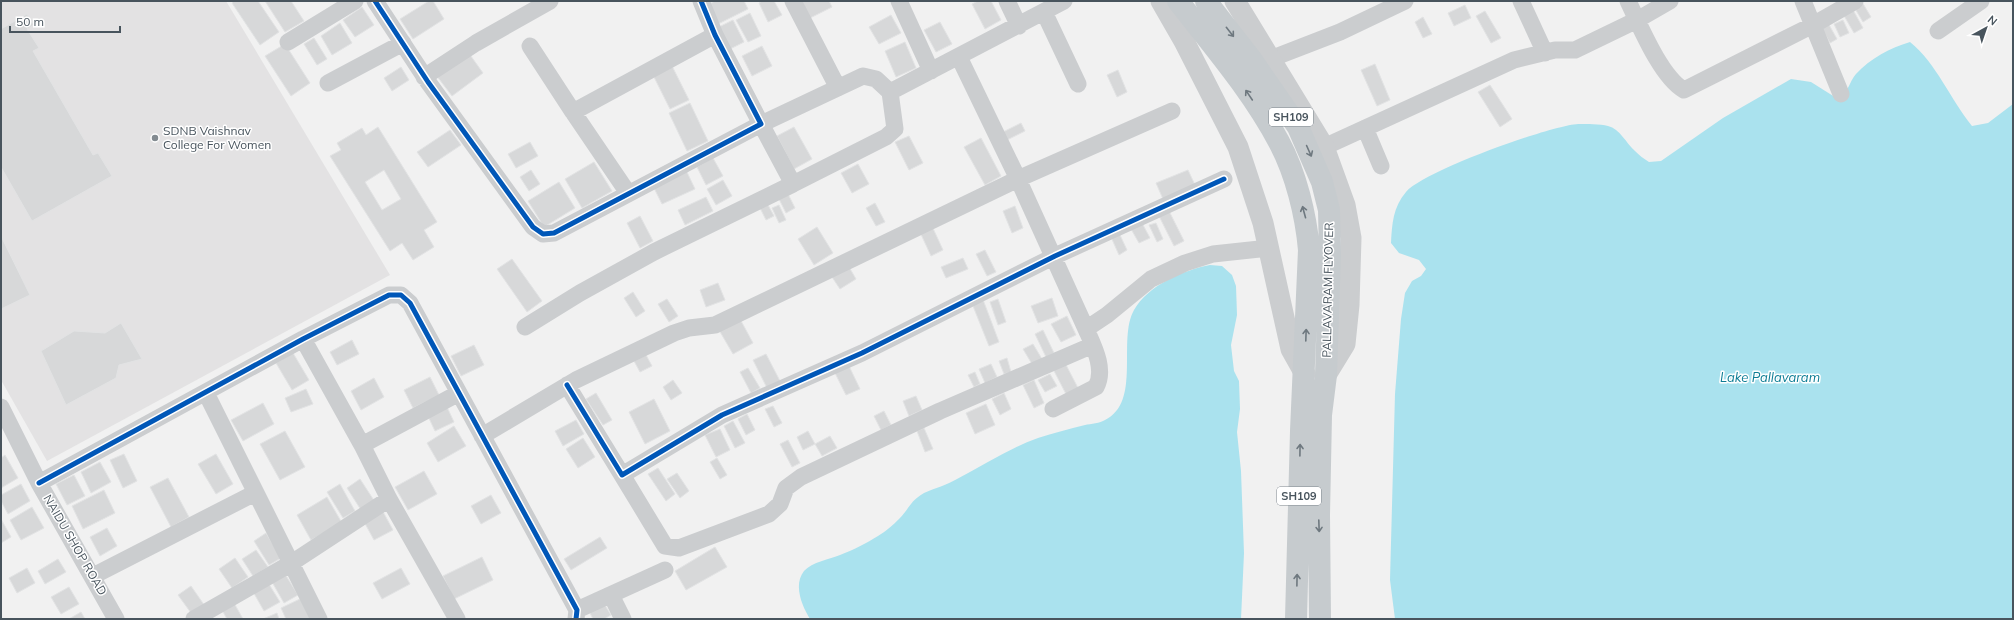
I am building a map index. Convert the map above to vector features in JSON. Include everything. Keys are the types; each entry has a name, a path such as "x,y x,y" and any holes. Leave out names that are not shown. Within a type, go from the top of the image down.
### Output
{"main road":[{"name":"PALLAVARAM FLYOVER","path":"1178,1 1236,75 1280,143 1299,193 1306,222 1309,250 1305,374"},
{"name":"PALLAVARAM FLYOVER","path":"1206,1 1251,59 1298,127 1322,182 1329,210 1330,254 1326,375"},
{"name":"SH109","path":"1296,619 1301,431 1305,374"},
{"name":"SH109","path":"1320,619 1319,515 1321,415 1326,375"}],"street":[{"path":"288,42 355,1"},
{"path":"375,1 424,76 533,227 543,234 554,233 761,124 863,76 876,79 890,92 895,129 886,137 654,252 580,293 525,327"},
{"path":"424,76 476,43 550,1"},
{"path":"701,1 715,35 793,184"},
{"path":"792,1 838,88"},
{"path":"899,1 932,71"},
{"path":"1007,1 1019,26"},
{"path":"890,92 1019,26 1064,1"},
{"path":"1161,1 1184,41 1238,147 1259,208 1290,349 1305,374"},
{"path":"1270,59 1340,32 1405,1"},
{"path":"1521,1 1545,53"},
{"path":"1628,1 1665,73 1677,86 1684,90 1813,25 1855,1"},
{"path":"1324,147 1514,60 1545,53 1575,50 1637,20 1670,1"},
{"path":"1803,1 1841,94"},
{"path":"1938,31 1981,1"},
{"path":"1241,3 1270,59 1324,147 1345,205 1351,238 1346,344 1326,375"},
{"path":"1044,12 1078,84"},
{"path":"573,112 715,35"},
{"path":"328,83 403,43"},
{"path":"530,46 628,193"},
{"path":"958,57 1055,256 1093,345 1100,370 1100,380 1096,387 1053,409"},
{"path":"482,436 567,385 674,333 689,328 715,325 1018,179 1172,111"},
{"path":"1365,128 1381,166"},
{"path":"622,475 722,416 862,353 1055,256 1224,180"},
{"path":"1086,329 1107,315 1151,279 1185,262 1213,254 1269,248"},
{"path":"39,483 303,339 389,296 402,295 410,303 577,614 611,595 665,570"},
{"path":"303,339 362,445 389,499 457,619"},
{"path":"567,385 665,546 678,548 769,514 780,504 786,488 801,477 940,411 1093,345"},
{"path":"206,393 290,564 319,619"},
{"path":"362,445 459,393"},
{"name":"NAIDU SHOP ROAD","path":"1,407 39,483 116,619"},
{"path":"93,576 255,493"},
{"path":"194,619 290,564 389,499"},
{"path":"611,595 623,619"}],"shaded area":[{"name":"SDNB Vaishnav College For Women","path":"1,1 226,1 390,275 47,461 1,380"}],"water":[{"name":"Lake Pallavaram","path":"1910,42 1920,51 1936,71 1964,116 1972,126 1988,123 2013,104 2013,619 1395,619 1390,580 1395,394 1401,319 1405,293 1412,281 1421,276 1426,269 1419,260 1399,253 1391,243 1396,210 1406,192 1417,183 1436,173 1488,151 1541,133 1578,124 1608,126 1616,130 1645,160 1649,162 1661,161 1723,118 1791,79 1811,82 1838,99 1845,93 1856,74 1874,58 1895,47"},
{"path":"1210,265 1222,266 1232,275 1236,286 1237,315 1231,345 1234,371 1239,381 1240,409 1237,432 1241,471 1244,553 1241,619 810,619 804,608 799,589 801,577 807,568 816,563 855,549 881,534 903,515 912,502 924,493 945,485 1028,442 1055,433 1101,422 1116,411 1123,399 1126,385 1129,323 1134,310 1140,301 1157,286 1178,275"}],"building":[{"path":"234,1 258,1 279,32 260,45 232,3"},
{"path":"265,1 291,1 304,21 285,32"},
{"path":"429,1 433,1 444,19 413,39 400,19"},
{"path":"715,1 744,1 748,9 716,25 706,6"},
{"path":"762,1 774,1 782,15 768,22 759,3"},
{"path":"802,1 829,1 832,7 810,18"},
{"path":"978,1 991,1 1001,20 985,29 972,4"},
{"path":"1862,2 1871,17 1863,22 1854,7"},
{"path":"1465,5 1471,18 1454,26 1448,13"},
{"path":"362,7 374,25 355,37 343,20"},
{"path":"1852,8 1863,28 1854,33 1843,14"},
{"path":"1485,11 1501,38 1491,43 1476,16"},
{"path":"750,13 761,36 748,42 736,20"},
{"path":"27,14 34,25 27,29 39,48 33,51 93,155 98,153 112,176 32,221 1,167 1,29"},
{"path":"891,15 901,33 879,44 869,27"},
{"path":"1423,17 1432,34 1423,38 1415,22"},
{"path":"733,20 744,42 728,50 717,28"},
{"path":"1843,20 1849,33 1840,37 1834,24"},
{"path":"940,22 952,44 936,52 924,30"},
{"path":"340,23 352,43 332,55 321,36"},
{"path":"1828,23 1837,39 1830,43 1821,27"},
{"path":"314,38 327,59 317,65 304,44"},
{"path":"905,42 916,68 896,77 885,51"},
{"path":"285,44 310,83 291,96 265,56"},
{"path":"762,46 772,66 752,76 742,56"},
{"path":"468,52 483,73 452,96 436,75"},
{"path":"671,64 689,100 670,109 652,73"},
{"path":"1375,64 1390,100 1377,106 1361,70"},
{"path":"401,67 409,80 392,91 384,78"},
{"path":"1118,70 1127,92 1117,97 1107,75"},
{"path":"1490,85 1512,119 1500,127 1478,92"},
{"path":"690,103 708,141 687,151 669,113"},
{"path":"1021,123 1025,131 1003,142 999,134"},
{"path":"378,127 437,222 424,230 434,247 413,260 402,243 390,251 330,156 341,150 337,143 362,128 366,135","holes":["384,170 401,199 382,210 365,182"]},
{"path":"794,127 812,159 794,169 777,136"},
{"path":"450,130 461,145 428,167 417,152"},
{"path":"909,136 923,163 909,170 895,142"},
{"path":"981,138 1001,176 985,185 964,147"},
{"path":"530,142 538,156 516,168 508,154"},
{"path":"713,158 723,176 706,185 697,167"},
{"path":"594,162 612,191 582,208 565,179"},
{"path":"858,164 869,184 852,193 841,173"},
{"path":"685,168 695,189 662,204 652,184"},
{"path":"531,170 540,184 529,191 520,177"},
{"path":"1188,170 1195,185 1163,199 1156,183"},
{"path":"723,180 732,196 716,205 707,189"},
{"path":"559,182 575,208 544,227 528,201"},
{"path":"788,194 795,208 786,213 779,199"},
{"path":"706,197 713,211 685,225 678,210"},
{"path":"875,203 885,222 876,226 866,208"},
{"path":"768,205 774,216 766,220 760,208"},
{"path":"779,205 786,220 779,223 772,208"},
{"path":"1015,206 1023,228 1012,233 1003,211"},
{"path":"1168,209 1184,241 1174,246 1158,214"},
{"path":"640,216 653,241 640,248 627,223"},
{"path":"1142,223 1150,238 1139,243 1131,229"},
{"path":"1156,223 1163,239 1157,242 1149,225"},
{"path":"931,224 943,250 931,256 919,230"},
{"path":"817,227 833,253 814,265 798,239"},
{"path":"1119,233 1127,250 1119,255 1111,237"},
{"path":"1,236 30,295 1,309"},
{"path":"985,250 996,272 987,276 976,254"},
{"path":"963,258 968,269 946,278 941,267"},
{"path":"512,259 542,301 527,312 497,269"},
{"path":"849,267 856,279 840,289 832,277"},
{"path":"718,283 725,300 706,307 700,290"},
{"path":"633,292 645,311 636,317 624,298"},
{"path":"982,297 999,342 989,346 971,301"},
{"path":"1052,298 1058,316 1038,323 1031,306"},
{"path":"667,299 678,316 669,322 658,304"},
{"path":"998,299 1006,322 998,325 990,302"},
{"path":"1067,316 1076,335 1061,342 1051,324"},
{"path":"740,319 753,343 733,354 719,330"},
{"path":"121,323 142,359 119,365 116,378 66,405 41,351 74,331 105,333"},
{"path":"1043,330 1054,353 1046,357 1035,334"},
{"path":"352,340 359,354 337,365 330,352"},
{"path":"1033,344 1042,359 1032,364 1023,349"},
{"path":"474,345 484,365 461,376 451,356"},
{"path":"293,353 309,380 292,390 276,363"},
{"path":"766,354 780,381 767,388 753,360"},
{"path":"646,355 652,366 640,372 634,361"},
{"path":"1007,358 1011,372 1004,374 999,361"},
{"path":"1064,361 1078,388 1066,394 1052,367"},
{"path":"848,364 860,389 846,395 834,371"},
{"path":"991,364 997,377 985,383 979,369"},
{"path":"748,368 760,388 751,393 740,372"},
{"path":"975,372 980,384 974,387 968,375"},
{"path":"1050,374 1057,386 1045,392 1038,380"},
{"path":"430,377 439,395 413,408 404,390"},
{"path":"374,378 384,397 361,410 351,391"},
{"path":"673,380 682,393 671,400 663,387"},
{"path":"1034,380 1044,403 1034,408 1023,385"},
{"path":"306,389 313,404 291,412 285,398"},
{"path":"596,393 612,420 603,425 586,399"},
{"path":"1004,393 1011,409 1000,415 992,399"},
{"path":"916,396 922,410 909,416 903,401"},
{"path":"654,399 670,431 645,444 629,412"},
{"path":"263,403 274,424 243,441 231,420"},
{"path":"986,404 995,425 975,434 966,413"},
{"path":"446,405 454,422 435,431 427,414"},
{"path":"773,406 782,423 774,427 765,409"},
{"path":"884,411 891,425 881,430 874,416"},
{"path":"747,414 755,430 746,435 738,419"},
{"path":"576,420 584,434 563,446 555,431"},
{"path":"733,421 745,443 735,448 724,426"},
{"path":"454,426 466,446 438,462 427,443"},
{"path":"924,428 933,449 925,452 917,431"},
{"path":"720,429 730,450 716,457 705,435"},
{"path":"285,431 305,467 280,480 260,444"},
{"path":"808,431 815,444 803,450 797,437"},
{"path":"830,436 837,448 822,456 815,444"},
{"path":"583,438 595,457 578,468 566,449"},
{"path":"788,440 800,463 792,467 780,444"},
{"path":"124,454 137,481 123,488 110,460"},
{"path":"216,454 233,484 216,494 198,464"},
{"path":"5,455 18,478 1,488 1,458"},
{"path":"717,458 727,475 720,479 710,462"},
{"path":"100,462 111,482 91,493 81,472"},
{"path":"658,468 675,494 666,501 648,474"},
{"path":"424,471 437,494 408,510 395,487"},
{"path":"677,473 689,491 680,498 667,479"},
{"path":"74,475 85,496 67,505 56,484"},
{"path":"168,478 189,517 171,527 150,487"},
{"path":"360,479 375,502 361,510 347,488"},
{"path":"21,484 30,501 8,514 1,501 1,495"},
{"path":"340,484 355,511 343,518 327,492"},
{"path":"104,490 115,513 83,529 72,506"},
{"path":"491,495 501,513 481,524 471,506"},
{"path":"327,497 342,523 311,540 297,515"},
{"path":"32,507 44,528 21,540 10,520"},
{"path":"381,508 393,530 374,540 362,518"},
{"path":"1,519 11,537 1,543"},
{"path":"107,528 117,546 100,556 90,537"},
{"path":"266,533 281,558 269,565 254,541"},
{"path":"600,537 607,548 571,570 564,559"},
{"path":"715,547 727,567 686,590 675,571"},
{"path":"256,550 268,567 253,576 242,559"},
{"path":"482,557 493,580 454,599 443,576"},
{"path":"235,558 248,577 232,588 219,569"},
{"path":"58,559 66,572 45,584 38,571"},
{"path":"27,568 35,583 17,593 9,578"},
{"path":"401,568 410,584 382,599 373,583"},
{"path":"285,574 298,595 284,603 272,582"},
{"path":"267,581 280,602 264,611 252,590"},
{"path":"191,586 207,609 194,617 178,595"},
{"path":"69,587 79,604 61,614 51,597"},
{"path":"302,598 312,619 286,619 281,608"},
{"path":"603,602 611,615 604,619 593,619 589,611"},
{"path":"234,603 243,619 227,619 222,610"},
{"path":"81,612 85,619 69,619"},
{"path":"277,613 279,619 263,619"}],"cycle path":[{"path":"375,1 428,82 533,227 543,234 554,233 761,124 715,35 701,1"},
{"path":"567,385 622,475 722,415 862,353 1055,256 1224,179"},
{"path":"39,483 303,339 389,295 401,295 410,303 577,610 576,619"}],"place":[{"name":"SDNB Vaishnav College For Women","path":"155,138"}]}
